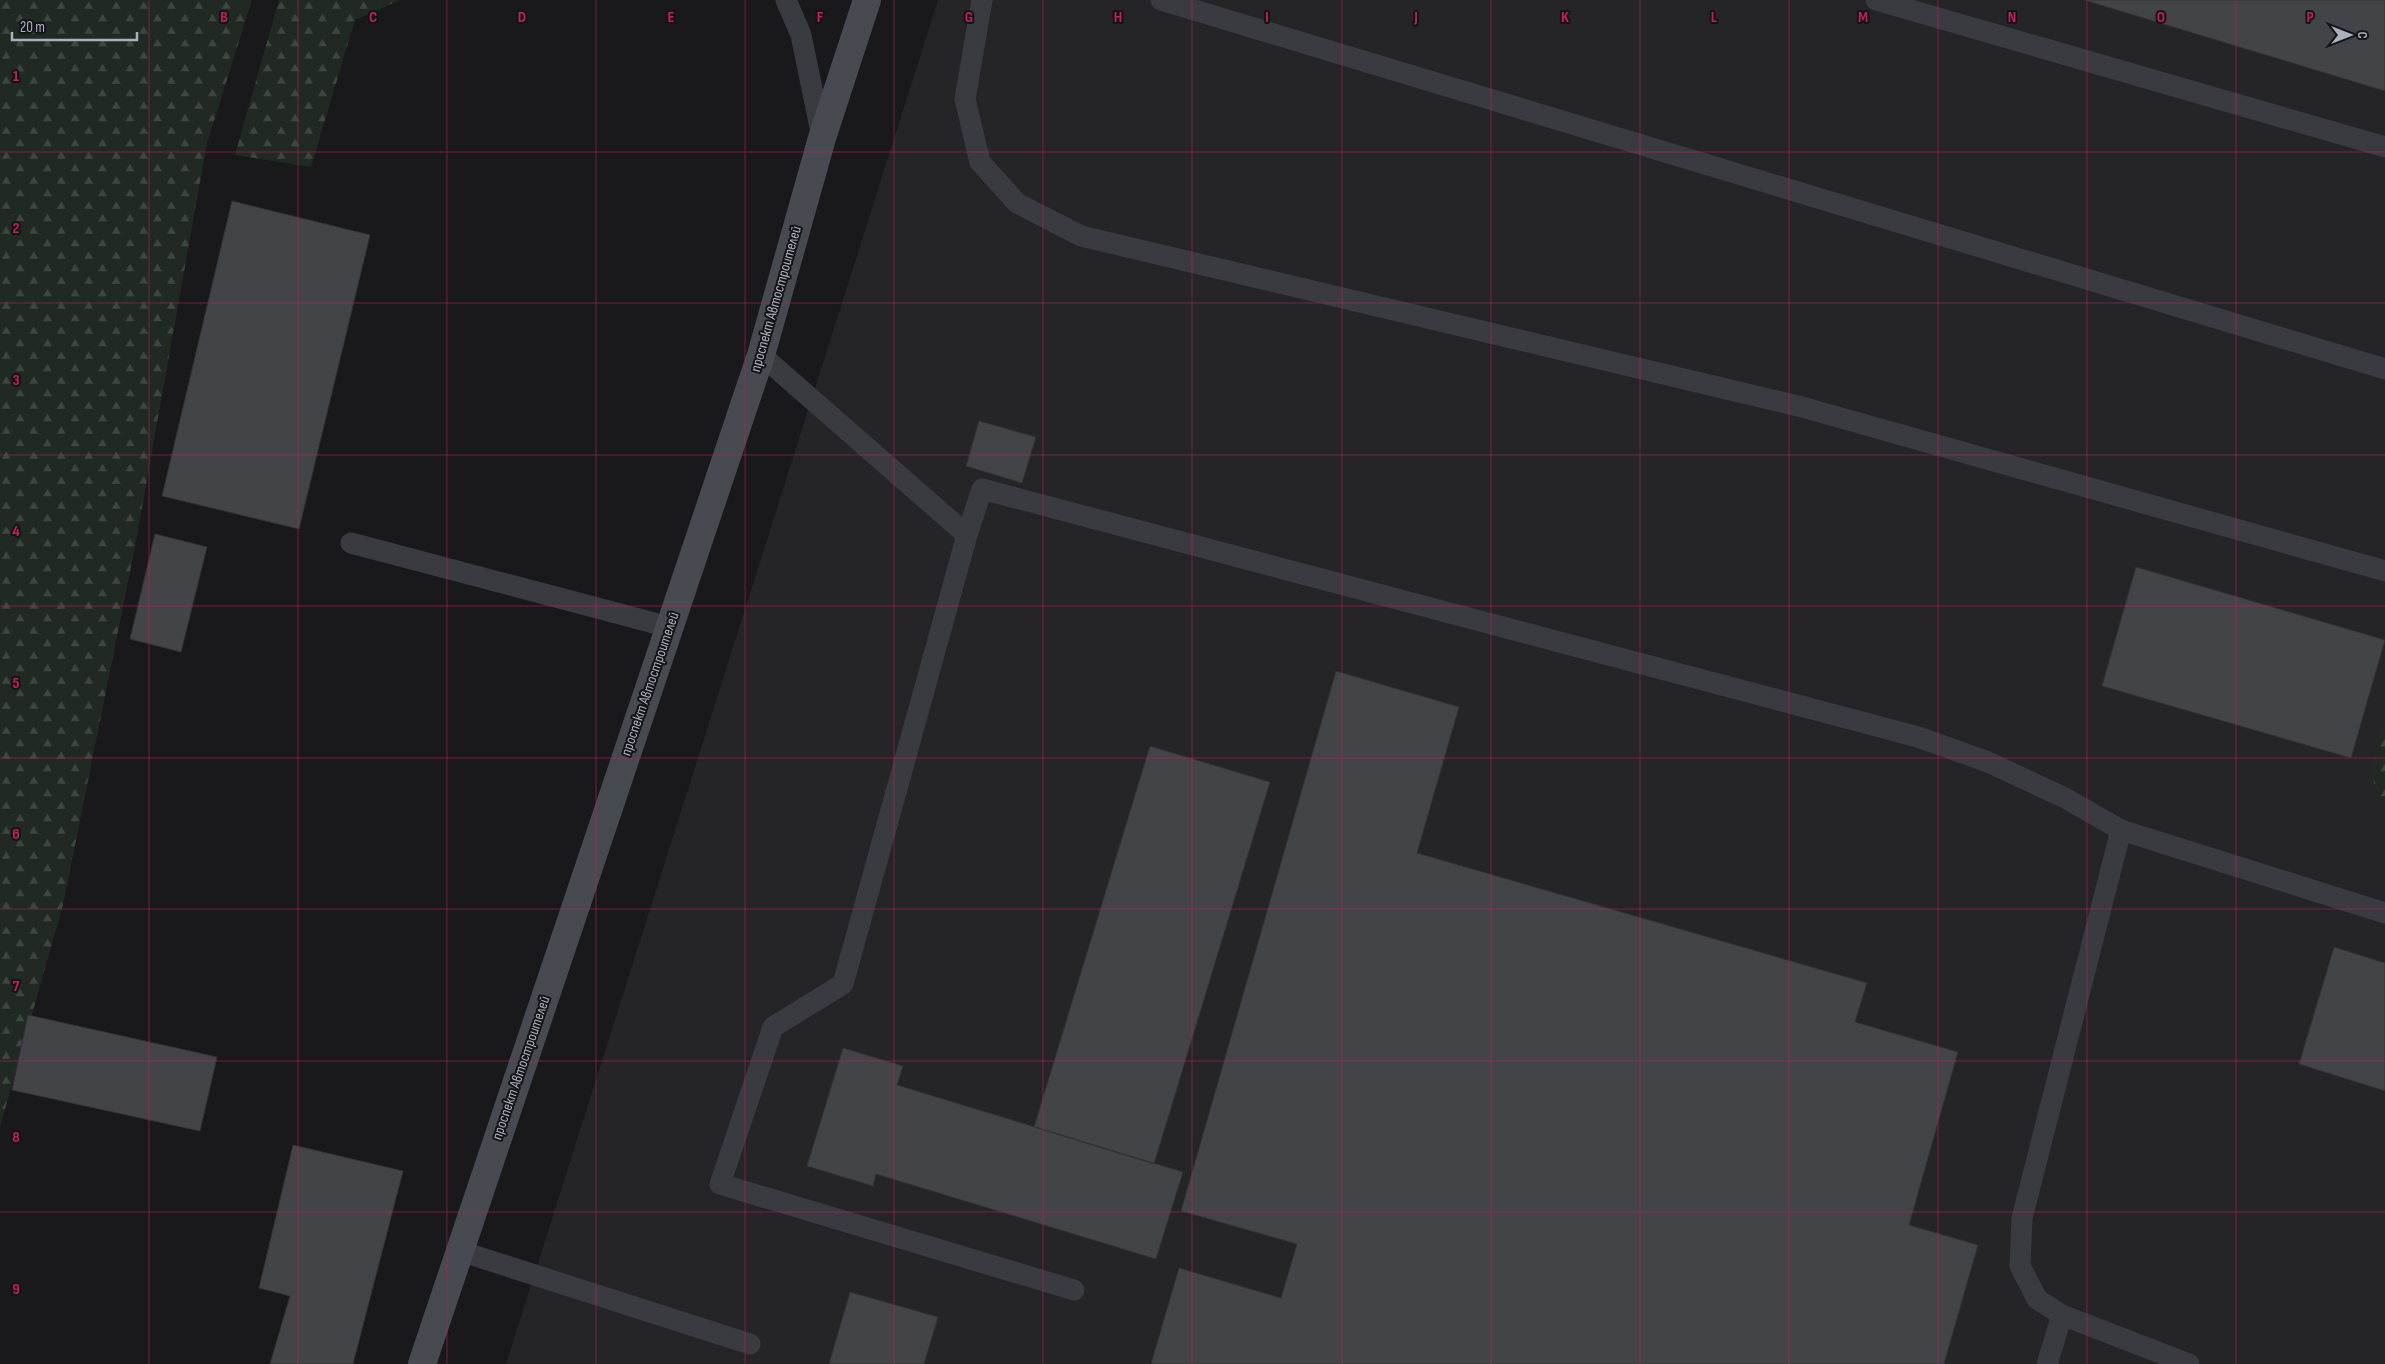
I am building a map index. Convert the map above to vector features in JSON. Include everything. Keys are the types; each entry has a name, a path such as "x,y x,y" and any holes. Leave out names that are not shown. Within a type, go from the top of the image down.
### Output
{"main road":[{"name":"проспект Автостроителей","path":"422,1364 761,355 822,138 867,0"}],"lane":[{"path":"786,0 801,35 822,138"},
{"path":"982,0 965,99 980,162 1017,203 1081,236 1802,407 2385,571"},
{"path":"1161,0 2385,369"},
{"path":"1876,0 2385,147"},
{"path":"761,355 967,535"},
{"path":"1074,1290 720,1184 773,1027 843,984 967,535 982,489 1918,737 1988,762 2065,798 2121,830 2385,913"},
{"path":"351,543 669,628"},
{"path":"2121,830 2022,1218 2020,1266 2037,1299 2062,1315 2189,1364"},
{"path":"460,1251 750,1344"},
{"path":"2047,1364 2062,1315"}],"shaded area":[{"path":"938,0 2385,0 2385,1364 506,1364"}],"green space":[{"path":"0,0 252,0 207,143 135,547 63,905 0,1127"},
{"path":"279,0 400,0 355,20 311,167 235,155"},
{"path":"2385,722 2385,800 2377,795 2371,771"}],"building":[{"path":"2084,0 2385,0 2385,91"},
{"path":"232,201 370,235 299,529 162,496"},
{"path":"979,421 1036,437 1022,483 966,466"},
{"path":"155,534 207,547 181,652 130,639"},
{"path":"2136,567 2385,640 2351,758 2102,686"},
{"path":"1336,671 1459,707 1417,853 1867,983 1855,1022 1958,1052 1909,1225 1978,1245 1944,1364 1151,1364 1179,1268 1281,1298 1297,1244 1181,1211"},
{"path":"1150,746 1270,782 1154,1164 1034,1127"},
{"path":"2334,947 2385,963 2385,1091 2299,1064"},
{"path":"28,1015 217,1057 200,1131 12,1090"},
{"path":"843,1048 903,1066 897,1085 1183,1172 1156,1259 876,1174 873,1186 807,1166"},
{"path":"293,1145 403,1171 353,1364 270,1364 290,1296 259,1288"},
{"path":"850,1292 938,1317 924,1364 829,1364"}]}
